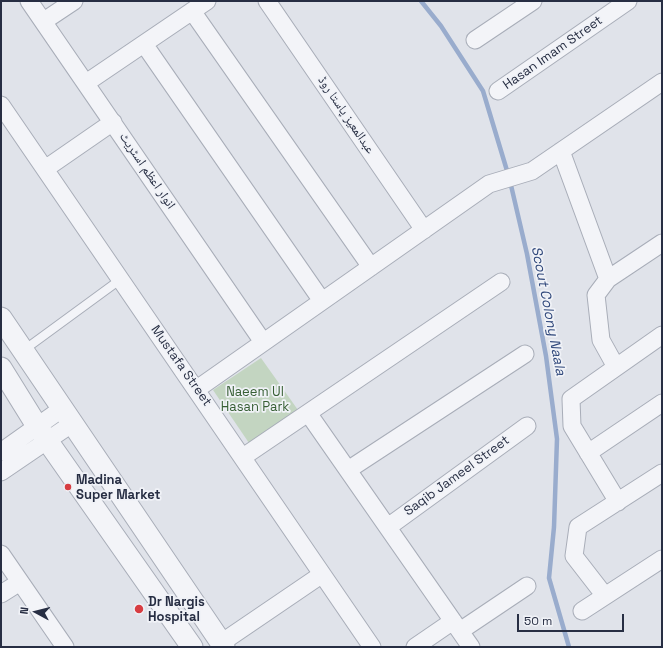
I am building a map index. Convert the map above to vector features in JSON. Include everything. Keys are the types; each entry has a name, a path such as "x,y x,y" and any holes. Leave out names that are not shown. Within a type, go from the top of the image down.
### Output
{"street":[{"name":"انوار اعظم اسٹریٹ","path":"30,1 263,342"},
{"path":"44,21 74,1"},
{"path":"86,83 207,1"},
{"name":"عبدالمعیز پاستا روڈ","path":"267,1 424,230"},
{"name":"Hasan Imam Street","path":"498,92 628,1"},
{"path":"475,40 529,2"},
{"path":"192,11 371,267"},
{"path":"144,44 322,301"},
{"path":"197,389 489,184 532,171 662,82"},
{"name":"Mustafa Street","path":"1,105 197,389 321,575 372,647"},
{"path":"45,169 113,122"},
{"path":"561,151 608,279"},
{"path":"616,367 601,340 596,295 608,279 662,243"},
{"path":"243,457 501,282"},
{"path":"1,318 222,645 321,575"},
{"path":"618,502 572,426 571,399 662,336"},
{"path":"348,470 525,354"},
{"path":"1,368 42,433 192,647"},
{"path":"588,453 662,402"},
{"path":"308,413 471,647"},
{"path":"1,452 42,433 68,416"},
{"name":"Saqib Jameel Street","path":"388,527 527,426"},
{"path":"1,472 42,433"},
{"path":"605,596 574,556 578,527 662,473"},
{"path":"1,554 65,647"},
{"path":"582,611 662,559"},
{"path":"1,594 20,582"},
{"path":"415,647 527,586"}],"lane":[{"path":"23,350 121,279"}],"green space":[{"name":"Naeem Ul Hasan Park","path":"261,358 298,410 249,443 213,390"}],"waterway":[{"name":"Scout Colony Naala","path":"421,1 441,26 483,91 508,174"},
{"name":"Scout Colony Naala","path":"510,181 527,254 546,356 557,439 554,527 549,578 569,647"}],"place":[{"name":"Madina Super Market","path":"68,487"},
{"name":"Dr Nargis Hospital","path":"139,609"}]}
